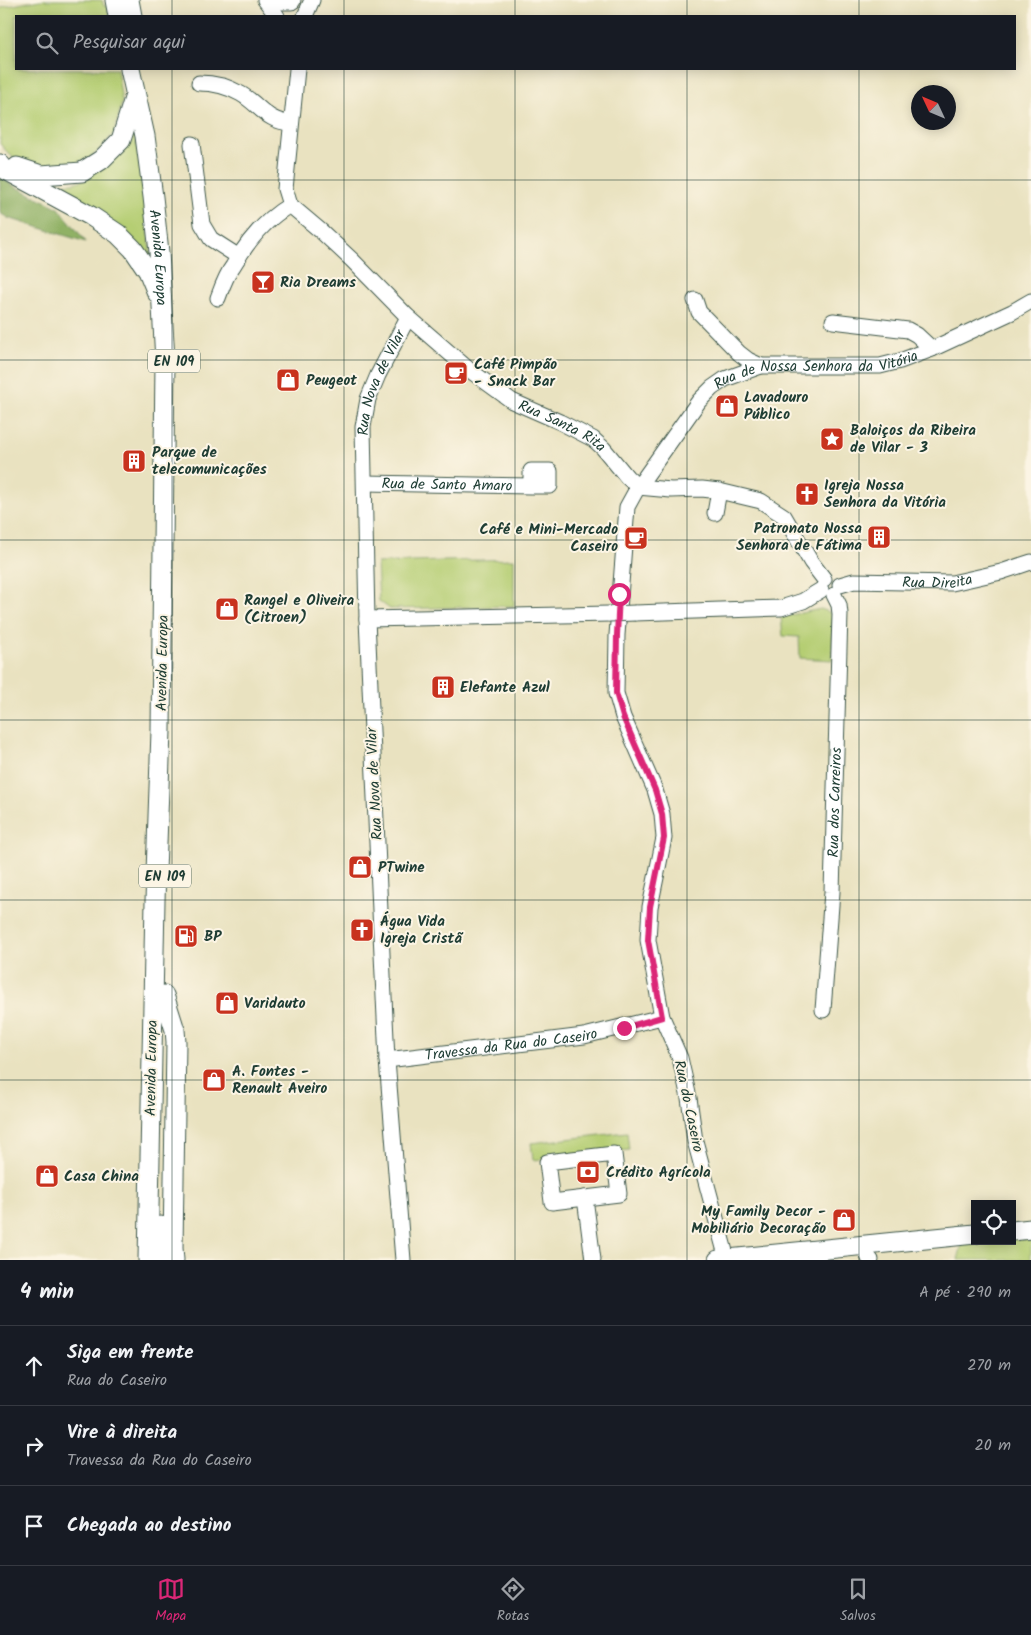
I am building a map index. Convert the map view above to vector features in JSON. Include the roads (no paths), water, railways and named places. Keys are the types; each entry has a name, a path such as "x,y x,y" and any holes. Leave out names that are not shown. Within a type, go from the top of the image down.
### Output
{"main road":[{"path":"275,0 291,0"},
{"name":"Avenida Europa","path":"130,70 145,136 159,252 165,361 161,731 152,1021 157,1098 161,1260"},
{"name":"Avenida Europa","path":"143,70 162,190 169,250 174,350 173,564 168,704 164,995 148,1260"},
{"path":"0,154 12,165 41,175 82,172 101,160 121,140 136,91"},
{"path":"0,164 4,169 91,216 118,234 133,249 148,271 157,293 164,407"},
{"path":"164,995 175,1030 176,1042 174,1260"},
{"path":"135,1260 138,1084 143,1044 152,1021"},
{"path":"1016,1231 1031,1229"},
{"path":"722,1260 867,1252 971,1235"}],"street":[{"path":"265,0 276,15"},
{"path":"305,15 312,0"},
{"path":"218,298 232,267 261,228 278,212 290,205 285,189 297,70"},
{"path":"199,83 216,85 233,91 242,95 266,115 282,123 291,123"},
{"path":"192,144 202,224 211,239 239,257"},
{"name":"Rua Santa Rita","path":"290,205 352,260 408,317 468,368 512,401 593,439 638,487"},
{"path":"695,300 699,312 739,353 761,366"},
{"name":"Rua de Nossa Senhora da Vitória","path":"638,487 699,401 712,388 725,379 761,366 880,366 900,361 932,349 1012,312 1031,301"},
{"name":"Rua Nova de Vilar","path":"403,1260 387,1060 367,619 363,427 368,399 378,375 408,317"},
{"path":"833,321 908,330 917,335 932,349"},
{"name":"Rua de Santo Amaro","path":"365,483 531,486"},
{"path":"638,487 671,490 702,489 761,501 784,516 811,562 830,587"},
{"name":"Rua do Caseiro","path":"638,487 627,507 617,635 616,693 623,717 655,790 662,814 664,838 650,907 648,940 663,1020 680,1058 695,1141 722,1260"},
{"path":"715,513 719,491"},
{"name":"Rua Direita","path":"367,619 781,608 803,601 830,587 854,581 952,583 1002,572 1031,562"},
{"name":"Rua dos Carreiros","path":"823,1010 834,846 840,614 839,605 830,587"},
{"name":"Travessa da Rua do Caseiro","path":"387,1060 584,1036 663,1020"},
{"path":"614,1154 619,1194 586,1198 552,1202 548,1162 614,1154"},
{"path":"586,1198 593,1260"}],"place":[{"name":"Ria Dreams","path":"263,282"},
{"name":"Café Pimpão - Snack Bar","path":"456,373"},
{"name":"Peugeot","path":"288,380"},
{"name":"Lavadouro Público","path":"727,406"},
{"name":"Baloiços da Ribeira de Vilar - 3","path":"832,439"},
{"name":"Parque de telecomunicações","path":"134,461"},
{"name":"Igreja Nossa Senhora da Vitória","path":"807,494"},
{"name":"Patronato Nossa Senhora de Fátima","path":"879,537"},
{"name":"Café e Mini-Mercado Caseiro","path":"636,538"},
{"name":"Rangel e Oliveira (Citroen)","path":"227,609"},
{"name":"Elefante Azul","path":"443,687"},
{"name":"PTwine","path":"360,867"},
{"name":"Água Vida Igreja Cristã","path":"362,930"},
{"name":"BP","path":"186,936"},
{"name":"Varidauto","path":"227,1003"},
{"name":"A. Fontes - Renault Aveiro","path":"214,1080"},
{"name":"Crédito Agrícola","path":"588,1172"},
{"name":"Casa China","path":"47,1176"},
{"name":"My Family Decor - Mobiliário Decoração","path":"844,1220"}]}
